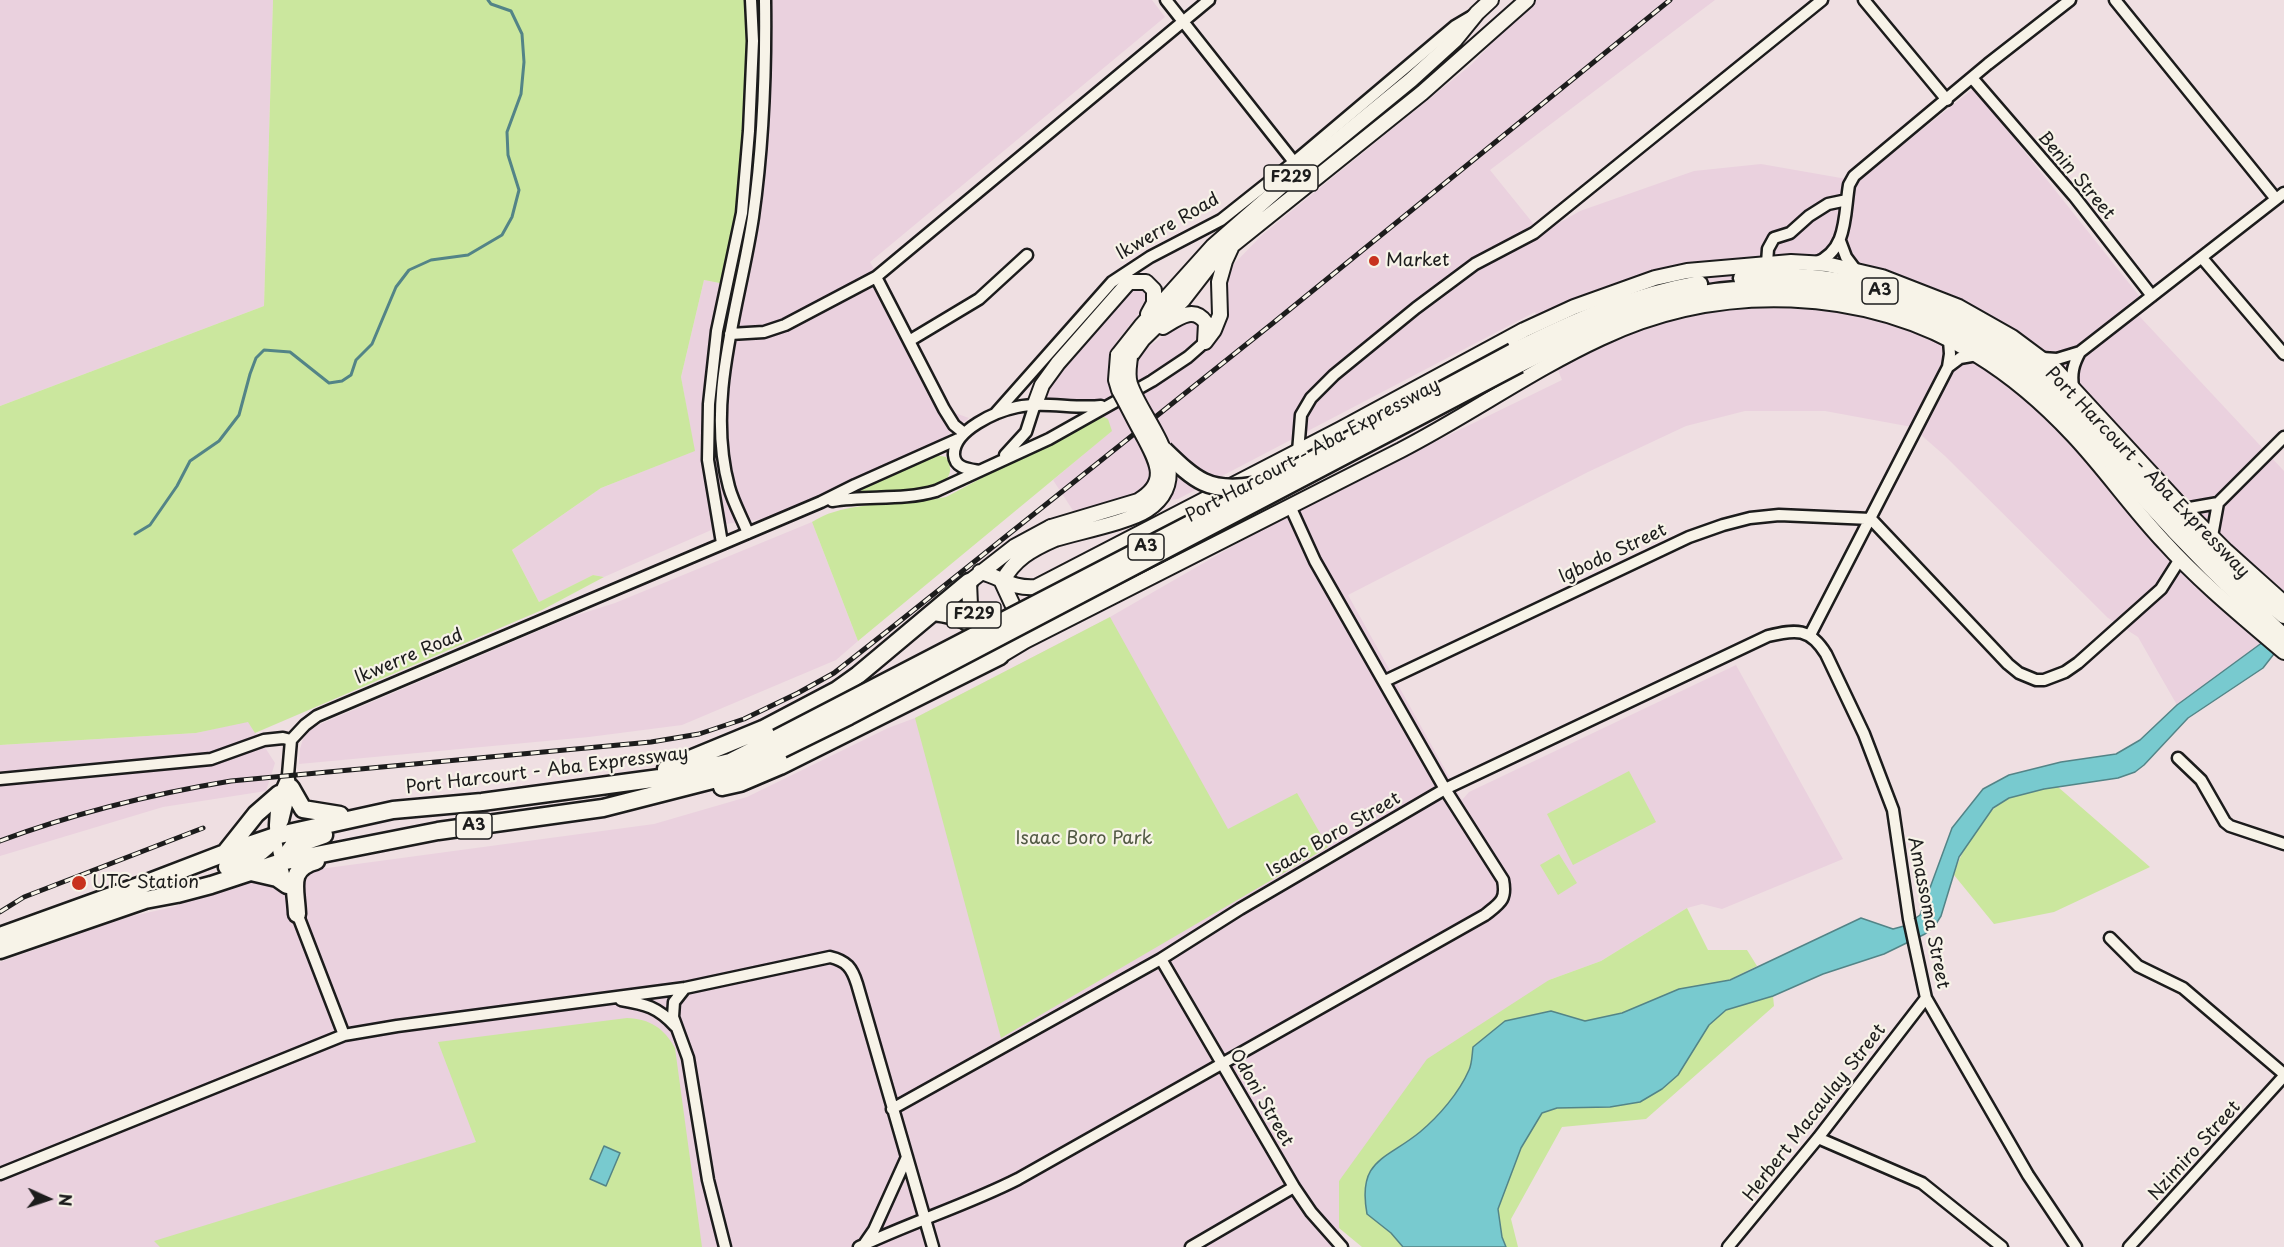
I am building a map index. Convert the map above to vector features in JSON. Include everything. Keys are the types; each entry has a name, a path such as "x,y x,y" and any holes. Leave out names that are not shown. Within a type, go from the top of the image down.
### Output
{"highway":[{"name":"Port Harcourt - Aba Expressway","path":"0,950 145,900 189,891 281,862 438,831 603,808 732,775 780,744 1269,483 1516,358 1600,324 1666,302 1721,291 1790,288 1827,291 1887,304 1949,327 1992,351 2078,415 2178,518 2283,606"},
{"name":"Port Harcourt - Aba Expressway","path":"0,936 275,836 393,810 482,802 686,774 730,762 780,744 1088,592 1516,358"},
{"path":"1164,450 1185,471 1216,488 1269,483"},
{"name":"Port Harcourt - Aba Expressway","path":"2178,518 2235,594 2284,637"},
{"path":"623,784 678,765 763,729 837,690 975,577"},
{"path":"603,808 695,794 740,783 780,766 983,666 984,657 976,629 960,617 934,612"},
{"name":"F229","path":"983,666 1000,656"},
{"path":"225,853 256,814 286,786 303,809 321,814 359,817"},
{"path":"281,862 293,846 357,826 393,810"},
{"path":"145,900 172,887 254,858 268,848 275,836"},
{"path":"297,914 298,869 346,849"},
{"path":"250,872 277,878 287,885"}],"main road":[{"name":"Ikwerre Road","path":"1477,13 1491,0"},
{"name":"F229","path":"1142,332 1183,300 1214,260 1422,93 1527,0"},
{"name":"F229","path":"1124,356 1130,384 1164,450 1169,480 1161,495 1147,510 1137,515 1053,533 1015,562 1002,582 1024,629 1025,641 1000,656 970,605 975,577 1014,547 1138,501 1149,495 1156,484 1158,471 1155,458 1116,381 1124,356 1213,246 1411,80 1455,40 1477,13"},
{"path":"1411,80 1422,93"},
{"path":"1362,104 1378,106"},
{"path":"1205,342 1214,330 1220,315 1221,272 1234,243"},
{"path":"975,577 994,575 1002,582 1020,587 1036,587 1299,452 1524,330 1574,307 1655,278 1703,268 1767,263 1814,263 1855,269 1907,285 1959,307 2042,358 2162,541 2284,652"},
{"path":"1035,404 1042,385 1058,363 1129,282 1146,282 1155,290 1154,303 1142,332"},
{"path":"1025,641 1406,447 1604,336 1672,313 1749,299 1844,304 1917,325 1977,355 2011,378 2078,415 2178,518 2212,536 2283,606"},
{"path":"1142,332 1185,314 1195,313 1202,316 1206,323 1205,342"},
{"path":"1271,466 1290,506"}],"street":[{"path":"722,543 708,460 709,404 717,331 741,213 749,131 753,41 752,0"},
{"path":"748,532 729,488 721,433 723,380 753,216 766,41 765,0"},
{"path":"1166,0 1294,162"},
{"path":"730,334 764,332 785,324 876,277 1209,0"},
{"path":"1299,452 1301,415 1311,398 1334,375 1468,269 1534,233 1822,0"},
{"path":"1864,0 1947,100"},
{"path":"1814,263 1833,253 1840,241 1851,180 1858,172 1973,79 1988,64 2070,0"},
{"path":"2078,415 2071,373 2073,363 2080,352 2280,196 2115,0"},
{"name":"Ikwerre Road","path":"995,414 1112,282 1150,257 1221,220 1294,162 1455,26 1477,13"},
{"name":"Benin Street","path":"1973,79 2074,196 2152,296"},
{"path":"1767,263 1768,249 1774,238 1790,233 1809,216 1828,204 1847,200"},
{"path":"1840,241 1846,257 1855,269"},
{"path":"909,341 979,298 1026,255"},
{"path":"2202,258 2284,354"},
{"path":"876,277 944,409 961,436 955,447 956,461 959,466 979,471"},
{"path":"1810,635 1948,367 1949,339"},
{"name":"Ikwerre Road","path":"821,502 849,498 920,496 936,491 1049,439 1152,381 1188,357 1205,342"},
{"path":"2042,358 2057,359 2080,352"},
{"path":"1948,367 1959,358 1977,355"},
{"path":"998,461 1026,432 1035,404"},
{"name":"Ikwerre Road","path":"291,740 304,725 317,716 821,502 941,447 995,414 1035,404 1081,408 1105,406"},
{"path":"941,447 948,435 944,409"},
{"path":"2178,518 2218,503 2284,437"},
{"path":"2212,536 2218,503"},
{"path":"862,1246 924,1218 979,1199 1018,1179 1485,915 1500,903 1505,892 1503,880 1445,789 1315,561 1290,506"},
{"name":"Igbodo Street","path":"1384,681 1678,542 1713,529 1750,518 1779,515 1871,519"},
{"path":"1871,519 2008,664 2019,673 2036,680 2054,677 2078,663 2161,589 2180,559"},
{"name":"Isaac Boro Street","path":"892,1108 1161,959 1240,909 1445,789 1768,636 1786,631 1810,635"},
{"name":"Amassoma Street","path":"1810,635 1827,654 1883,780 1893,810 1909,919 1926,998 2028,1175 2076,1247"},
{"path":"0,779 211,759 264,740 283,738 291,740 286,786 273,824 275,836 297,914 344,1035"},
{"path":"2178,758 2201,780 2230,826 2284,844"},
{"path":"2110,939 2138,966 2183,988 2284,1075"},
{"path":"0,1174 344,1035 685,988 830,957 846,963 852,969 933,1247"},
{"name":"Odoni Street","path":"1161,959 1294,1187 1311,1212 1342,1247"},
{"path":"685,988 674,1002 672,1009 688,1058 708,1180 725,1247"},
{"name":"Herbert Macaulay Street","path":"1728,1247 1818,1138 1926,998"},
{"path":"612,999 652,1007 664,1014 677,1029"},
{"name":"Nzimiro Street","path":"2128,1247 2284,1075"},
{"path":"1818,1138 1922,1183 2002,1247"},
{"path":"862,1246 874,1230 907,1157"},
{"path":"1191,1247 1294,1187"}],"shaded area":[{"path":"0,0 273,0 264,306 0,406"},
{"path":"765,0 1152,0 1165,17 870,262 955,413 969,418 933,447 763,519 725,524 604,577 593,575 539,602 512,550 601,488 694,451 681,377 704,280 739,287"},
{"path":"1533,0 1715,0 1490,170 1532,222 1538,235 1580,211 1694,171 1761,164 1858,181 1974,88 2140,297 2128,304 2284,471 2284,611 2263,642 2177,705 2138,637 2108,618 1945,456 1912,427 1825,411 1745,411 1686,426 1588,472 1348,595 1462,800 1469,792 1736,665 1843,859 1722,909 1702,904 1687,908 1601,961 1549,980 1339,1181 1339,1247 0,1247 0,962 128,917 173,907 245,882 257,880 275,884 282,890 306,880 305,871 654,824 747,797 888,728 915,718 1110,617 1299,508 1562,380 1535,312 1178,499 1074,512 1053,480 1111,431 1100,415 1201,356 1222,332 1227,313 1225,287 1230,268 1262,235 1472,64"},
{"path":"1141,285 1150,293 1146,306 1116,342 1108,364 1110,368 1133,365 1140,353 1184,321 1194,319 1201,327 1200,336 1183,352 1142,381 1104,401 1085,403 1044,401 1049,385 1129,288"},
{"path":"812,522 858,641 836,660 682,725 589,737 299,764 303,739 318,725 571,617 615,603"},
{"path":"248,721 275,763 266,791 163,807 0,856 0,745 196,733"}],"green space":[{"path":"273,0 765,0 754,217 740,287 704,280 681,377 695,451 601,488 512,550 539,602 593,575 604,577 542,610 255,733 248,722 196,733 0,745 0,406 264,306"},
{"path":"1100,415 1108,419 1112,431 858,641 812,522 828,514 847,509 946,497"},
{"path":"936,455 946,457 950,470 946,480 935,486 903,492 861,491 863,487"},
{"name":"Isaac Boro Park","path":"1110,617 1228,829 1297,793 1328,847 1001,1038 915,718"},
{"path":"1629,771 1656,822 1573,865 1547,814"},
{"path":"2058,787 2150,867 2054,912 1994,924 1954,875 1962,854 1974,832 1998,805 2019,794"},
{"path":"1559,854 1577,883 1558,895 1540,865"},
{"path":"1687,908 1708,950 1747,950 1757,966 1729,980 1679,989 1541,1052 1440,1247 1362,1247 1339,1228 1339,1181 1427,1059 1549,980 1601,961"},
{"path":"1773,996 1774,1006 1646,1119 1562,1127 1511,1219 1518,1247 1461,1247 1450,1170 1684,1019"},
{"path":"627,1018 643,1020 656,1026 675,1048 702,1247 160,1247 154,1241 476,1142 438,1042"}],"water":[{"path":"2284,611 2284,641 2263,668 2188,718 2135,772 2118,778 2044,789 2009,798 1993,808 1959,857 1941,916 1934,927 1925,934 1884,954 1823,974 1773,996 1726,1010 1709,1025 1678,1075 1662,1089 1640,1102 1610,1107 1557,1108 1542,1113 1521,1148 1498,1209 1502,1237 1506,1247 1403,1247 1391,1233 1367,1214 1365,1196 1370,1171 1434,1119 1465,1079 1471,1065 1473,1047 1505,1021 1551,1011 1585,1021 1622,1013 1679,989 1730,980 1861,918 1893,929 1904,926 1920,915 1952,828 1983,789 2009,775 2061,762 2116,754 2140,740 2177,705 2263,642"},
{"path":"604,1146 620,1153 606,1186 590,1179"}],"waterway":[{"path":"135,534 150,525 177,486 190,461 219,441 239,415 256,358 264,350 290,352 329,383 342,381 351,375 356,360 372,344 396,287 409,270 431,260 468,255 502,235 512,217 519,190 508,155 507,132 521,94 524,62 522,34 511,11 491,4 488,0"}],"railway":[{"path":"0,841 114,805 231,781 651,742 699,734 744,719 798,693 834,673 895,625 1273,323 1670,0"},
{"path":"0,912 24,897 203,828"}],"place":[{"name":"Market","path":"1374,261"},
{"name":"UTC Station","path":"79,883"}]}
